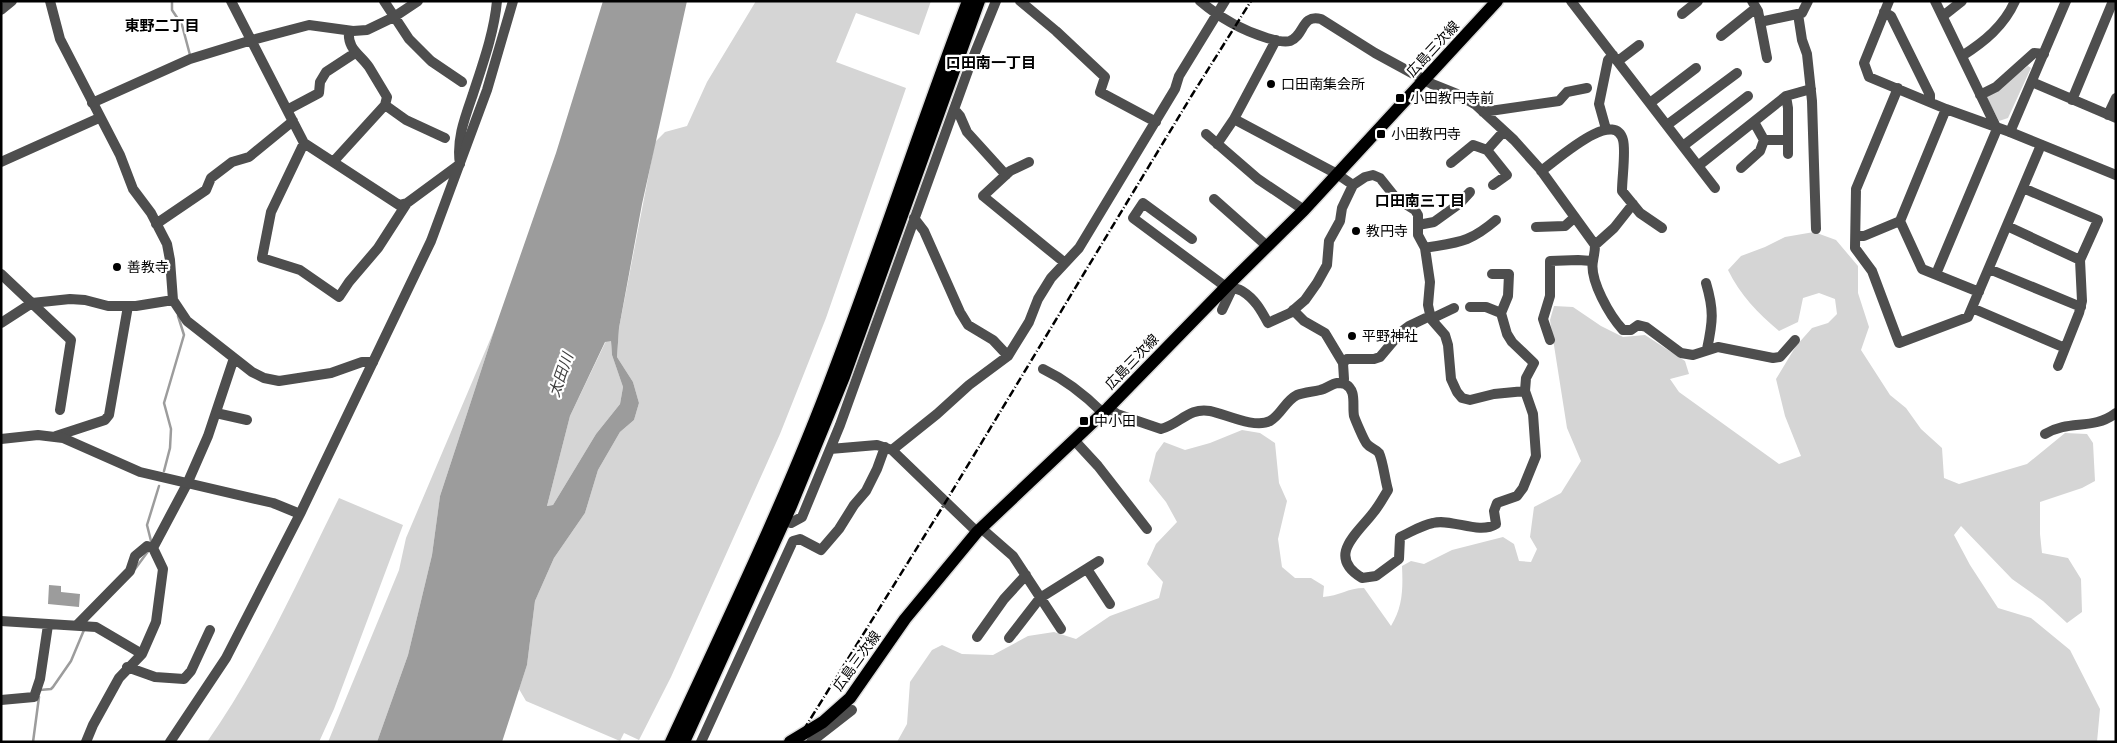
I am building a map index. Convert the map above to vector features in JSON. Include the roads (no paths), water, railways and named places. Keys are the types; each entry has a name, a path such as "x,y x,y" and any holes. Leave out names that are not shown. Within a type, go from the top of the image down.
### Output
{"main road":[{"path":"684,742 779,519 940,73 968,1"},
{"path":"672,742 779,519 844,377 979,1"},
{"name":"広島三次線","path":"790,742 825,725 868,676 905,619 979,530 1106,410 1229,287 1304,210 1497,1"}],"street":[{"path":"1,10 12,1"},
{"path":"50,1 60,39 99,118 120,155 134,189 167,244 170,260 172,300 187,321 234,358 264,378 279,381 331,373 362,362 373,362"},
{"path":"231,1 304,143 399,205 407,203"},
{"path":"384,1 410,40 430,61 462,82"},
{"path":"92,103 190,59 252,40 309,26 349,31 367,30 394,17 418,1"},
{"path":"460,164 458,149 464,121 490,40 498,1"},
{"path":"170,742 226,658 300,514 431,241 487,90 513,1"},
{"path":"779,519 791,523 802,517 840,425 954,109 996,1"},
{"path":"1020,1 1105,77 1100,92 1156,122"},
{"path":"1200,1 1244,31 1288,42 1296,37 1308,19 1314,17 1321,19 1375,53 1424,80 1457,94 1483,112 1542,171 1595,245 1596,253 1592,261 1596,284 1614,320 1623,330 1630,330 1638,325 1646,327 1681,352 1693,355 1718,347 1774,358 1780,357 1795,340"},
{"path":"701,742 793,540 800,539 821,550 839,529 854,505 866,491 888,449 937,414 969,385 1008,356 1029,322 1038,299 1051,278 1079,248 1156,122 1175,89 1179,76 1225,1"},
{"path":"1571,1 1715,188"},
{"path":"1682,14 1698,1"},
{"path":"1760,22 1802,13 1808,1"},
{"path":"1889,1 1864,62 1869,77 2116,175"},
{"path":"1935,1 1997,128 1936,274"},
{"path":"1942,16 1962,1"},
{"path":"1962,56 1980,44 1999,27 2015,1"},
{"path":"2010,132 2066,1"},
{"path":"2072,100 2113,1"},
{"path":"1721,36 1754,4 1760,22 1767,58"},
{"path":"1884,12 1891,16 1930,95 1930,102"},
{"path":"1798,14 1802,40 1808,54 1811,89 1816,229"},
{"path":"333,162 385,106 387,97 367,64 355,53 348,37 349,31"},
{"path":"1217,144 1234,118 1276,40"},
{"path":"1606,129 1599,104 1608,60 1639,45"},
{"path":"287,110 319,93 320,82 326,72 355,53"},
{"path":"1980,95 1996,87 2034,53 2044,54"},
{"path":"1650,103 1696,68"},
{"path":"1667,125 1737,73"},
{"path":"2032,82 2112,117 2116,98"},
{"path":"1483,112 1559,101 1567,92 1587,88"},
{"path":"1898,88 1856,189 1855,248 1872,271 1899,343 1968,318 2041,145"},
{"path":"1698,166 1786,96 1811,89"},
{"path":"1683,146 1748,96"},
{"path":"1786,96 1788,108 1788,154"},
{"path":"385,106 406,120 445,138"},
{"path":"954,109 960,116 967,132 1006,175"},
{"path":"1856,236 1864,236 1900,221 1946,109"},
{"path":"1,162 99,118"},
{"path":"1234,118 1337,174 1353,185"},
{"path":"156,224 206,190 211,178 232,162 249,157 293,121"},
{"path":"1741,168 1760,151 1764,140 1754,122"},
{"path":"1542,171 1589,135 1606,129 1614,130 1621,134 1624,143 1622,191 1640,213 1662,228"},
{"path":"1487,150 1504,131"},
{"path":"1206,134 1258,179 1304,210"},
{"path":"1764,140 1788,140"},
{"path":"304,143 271,212 262,258 300,270 339,298 349,282 378,248 407,203 460,164"},
{"path":"1450,163 1473,145 1487,150 1507,175 1493,185"},
{"path":"1029,162 1006,175 983,196 1065,263"},
{"path":"1192,239 1143,203 1133,218 1229,287 1239,289 1249,296 1256,303 1268,323 1293,310 1305,300 1317,283 1327,264 1329,241 1340,221 1342,208 1353,185 1365,177 1373,175 1380,178 1396,198 1415,210 1418,215 1418,235 1425,248 1430,282 1428,305 1430,317 1445,335 1448,345 1451,379 1456,392 1462,398 1470,400 1494,394 1525,391"},
{"path":"2023,188 2098,220 2080,260 2081,307 2058,366"},
{"path":"1418,225 1434,222 1459,204 1470,192"},
{"path":"1214,199 1267,246"},
{"path":"1595,245 1614,228 1633,204"},
{"path":"1536,227 1565,226 1575,217"},
{"path":"914,218 924,231 960,312 968,325 993,340 1008,356"},
{"path":"1425,248 1466,240 1479,234 1496,220"},
{"path":"1900,221 1922,269 1979,292"},
{"path":"2007,226 2080,260"},
{"path":"1550,340 1543,319 1550,296 1550,261 1592,261"},
{"path":"1989,269 2081,307"},
{"path":"1,274 71,340 60,410"},
{"path":"1043,369 1059,377 1106,410 1161,429 1197,410 1210,411 1259,423 1270,421 1289,400 1297,395 1321,390 1336,383 1348,386 1355,405 1354,416 1367,444 1378,452 1388,490 1374,513 1350,540 1345,549 1345,557 1354,574 1362,578 1376,576 1399,558 1400,537 1435,522 1482,527 1492,527 1496,524 1494,511 1497,503 1517,496 1523,488 1536,456 1532,414 1525,391 1526,378 1534,363 1512,342 1507,334 1501,313 1508,296 1509,274 1492,274"},
{"path":"1706,282 1713,316 1707,349"},
{"path":"1222,310 1229,287"},
{"path":"1,323 32,303 70,299 85,300 108,306 128,306 172,300"},
{"path":"56,436 105,420 109,415 128,306"},
{"path":"1470,307 1486,307 1501,313"},
{"path":"1343,363 1350,358 1374,359 1380,357 1401,332 1414,323 1454,308"},
{"path":"1972,308 2065,348"},
{"path":"1293,310 1304,321 1325,333 1343,363 1344,379 1342,383"},
{"path":"153,548 187,484 208,436 234,358"},
{"path":"216,413 247,420"},
{"path":"2045,434 2055,428 2099,424 2116,413"},
{"path":"1,439 38,435 56,436 98,452 140,472 273,503 300,514"},
{"path":"1074,440 1098,466 1147,529"},
{"path":"830,449 877,445 888,449 979,530 1013,556 1061,629"},
{"path":"77,625 130,571 135,556 139,551 146,546 153,548 163,569 156,622 142,654 119,678 86,742"},
{"path":"1009,638 1040,598 1099,561"},
{"path":"1087,568 1110,604"},
{"path":"978,637 1004,598 1026,575"},
{"path":"1,621 48,626 77,625 96,627 142,654"},
{"path":"1,700 34,697 40,679 48,626"},
{"path":"127,668 155,677 184,679 191,671 210,630"},
{"path":"811,742 825,725 852,710"}],"water":[{"name":"太田川","path":"603,1 687,1 642,204 619,328 617,357 633,382 639,403 634,420 620,432 598,470 585,513 554,558 535,601 527,665 502,742 377,742 408,655 432,555 440,496 495,328 556,153","holes":["611,341 612,355 623,387 620,404 596,434 553,505 547,506 570,416 605,342"]},
{"path":"49,585 61,586 61,592 80,594 79,607 48,604"}],"waterway":[{"path":"172,1 172,10 182,25 190,55"},
{"path":"164,471 170,448 171,429 164,403 184,335 178,316"},
{"path":"151,541 147,525 159,486"},
{"path":"135,569 149,550"},
{"path":"40,690 53,687 71,661 84,630"},
{"path":"33,742 39,697"}],"railway":[{"path":"796,742 945,503 1251,1"}],"place":[{"name":"口田南集会所","path":"1271,84"},
{"name":"小田教円寺前","path":"1400,98"},
{"name":"小田教円寺","path":"1381,134"},
{"name":"教円寺","path":"1356,231"},
{"name":"善教寺","path":"117,267"},
{"name":"平野神社","path":"1352,336"},
{"name":"中小田","path":"1084,421"}],"district":[{"name":"東野二丁目","path":"162,26"},
{"name":"口田南一丁目","path":"991,63"},
{"name":"口田南三丁目","path":"1420,201"}]}
